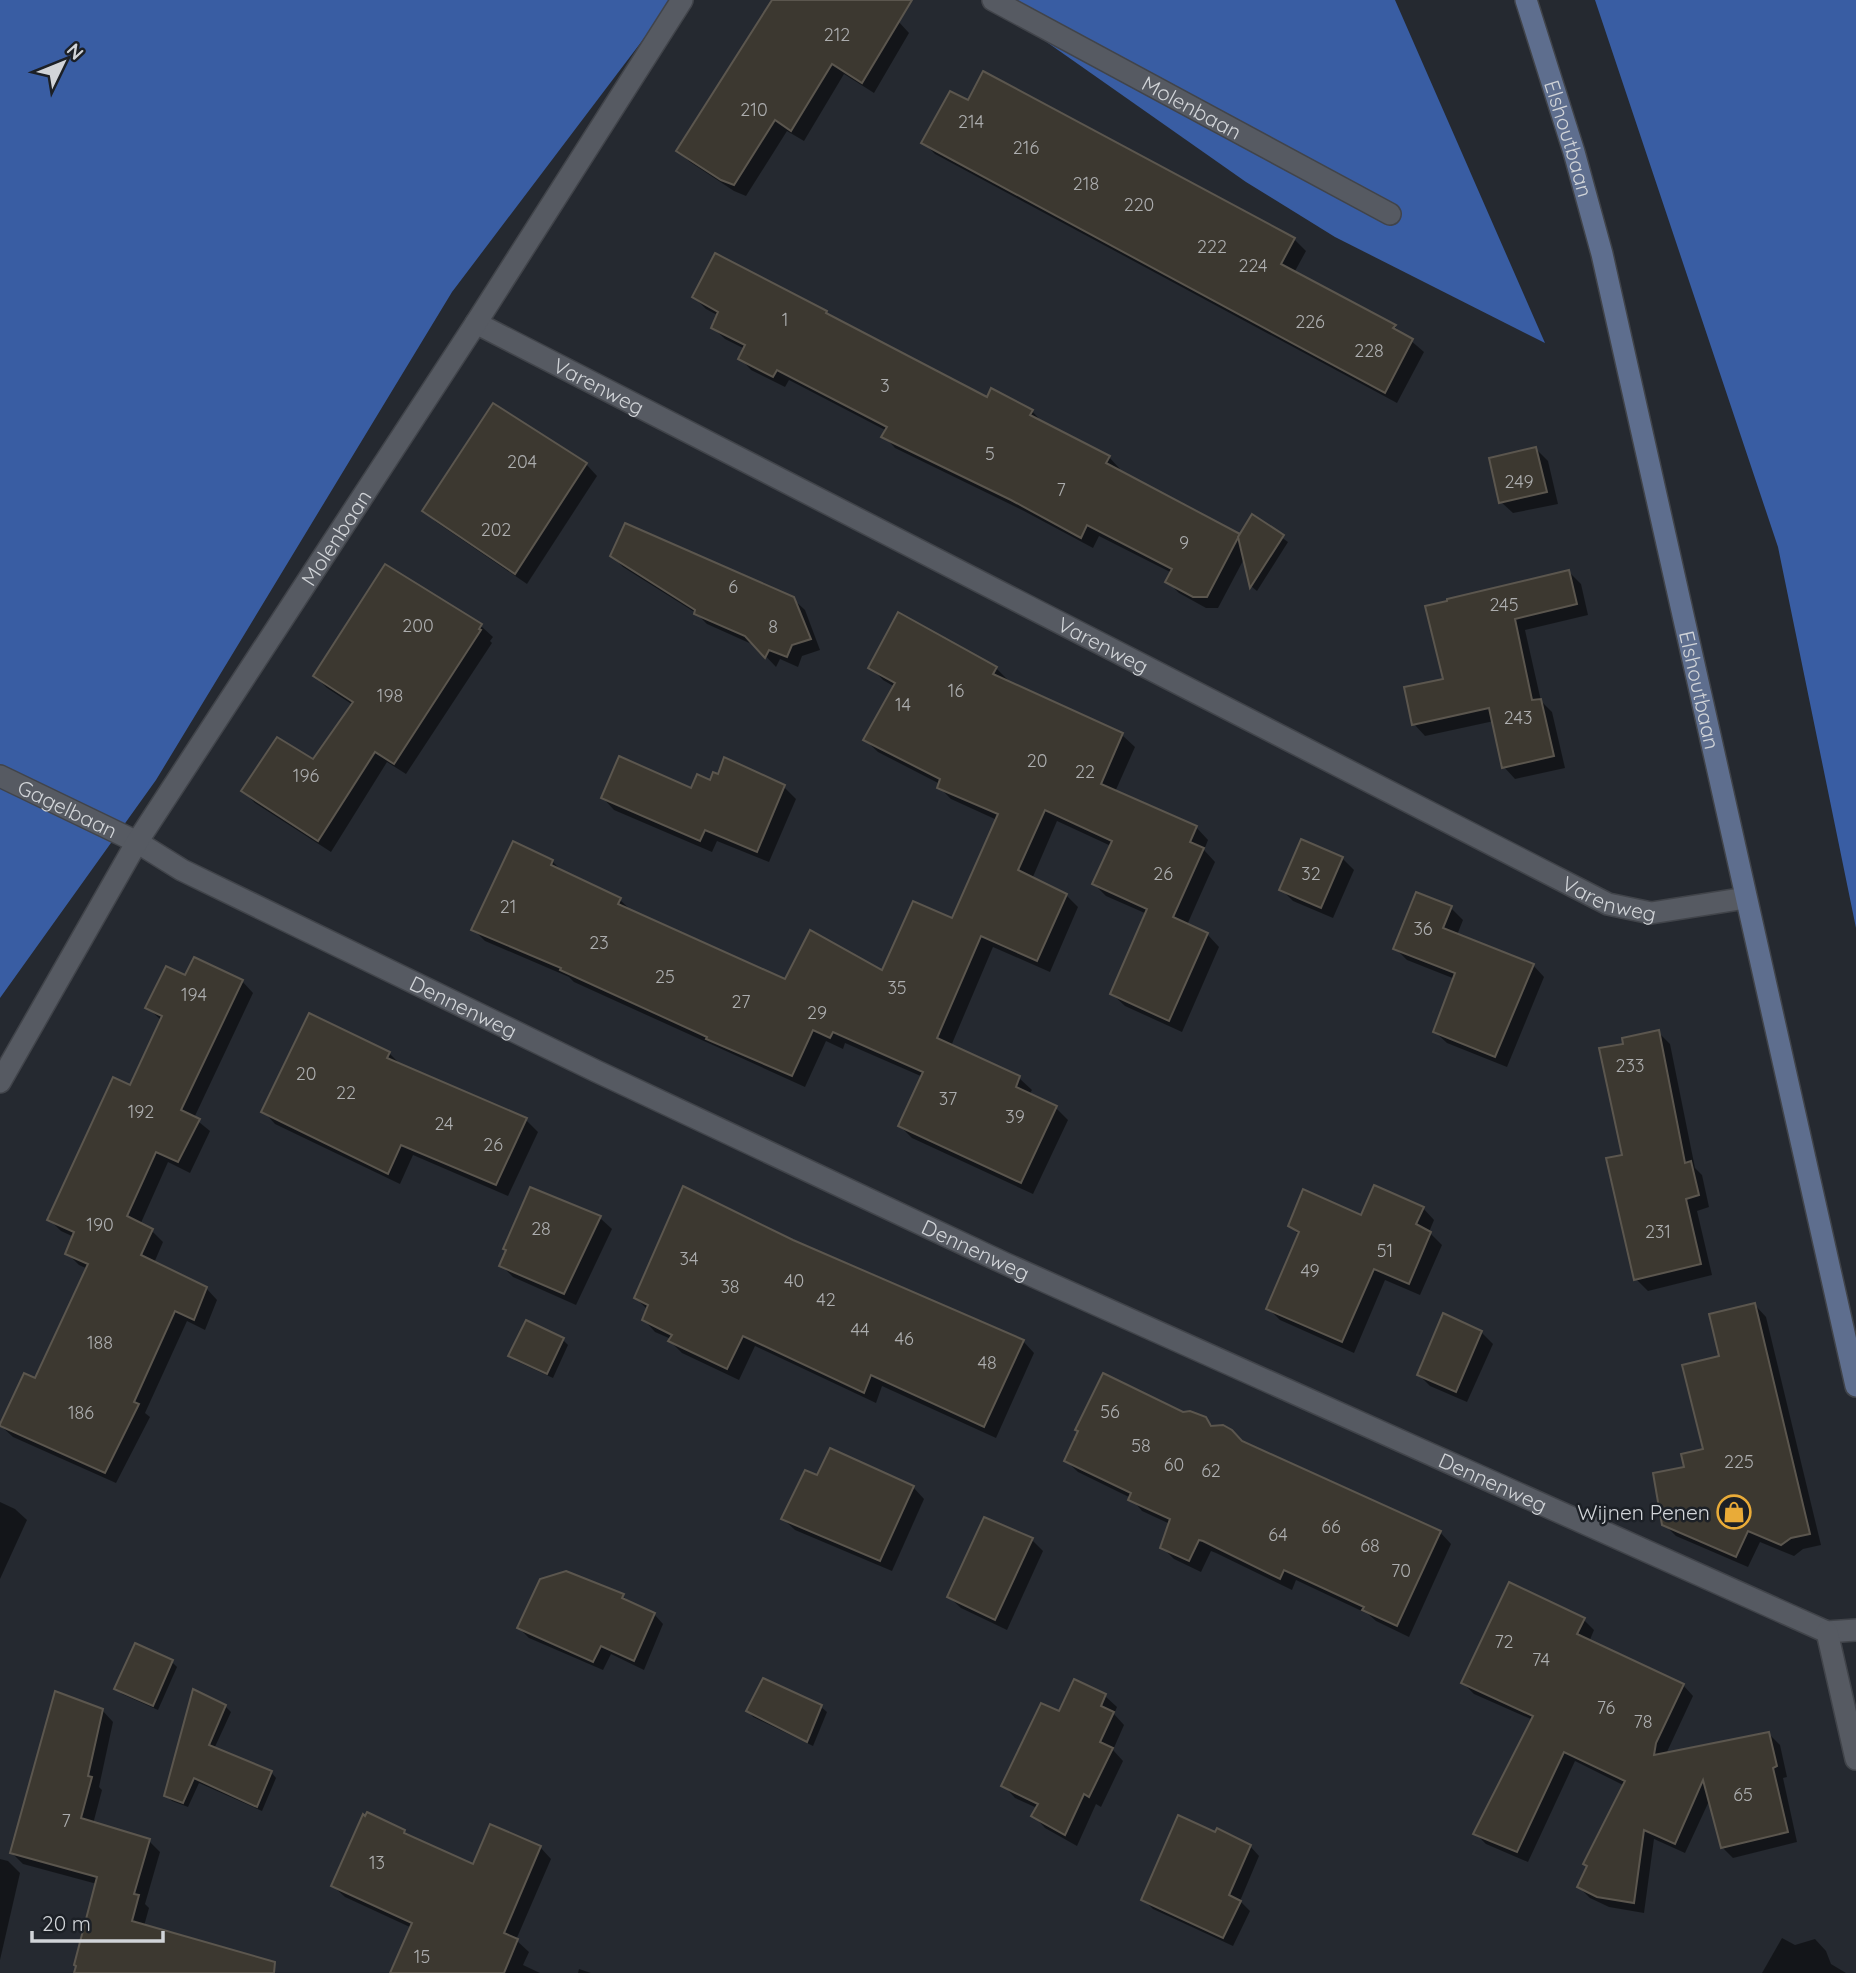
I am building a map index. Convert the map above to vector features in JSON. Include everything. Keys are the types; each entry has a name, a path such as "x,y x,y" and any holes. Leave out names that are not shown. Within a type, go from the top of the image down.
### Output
{"main road":[{"name":"Elshoutbaan","path":"1526,0 1574,152 1602,254 1856,1386"}],"street":[{"name":"Molenbaan","path":"0,1082 137,842 476,323 682,0"},
{"name":"Molenbaan","path":"993,0 1390,214"},
{"name":"Varenweg","path":"476,323 1608,904 1651,913 1746,898"},
{"name":"Gagelbaan","path":"0,776 137,842"},
{"name":"Dennenweg","path":"137,842 194,876 596,1071 992,1257 1827,1632"},
{"path":"1856,1630 1827,1632 1856,1759"}],"shaded area":[{"path":"0,0 673,0 452,292 156,780 0,998"},
{"path":"987,0 1395,0 1545,343 1335,237 1246,182"},
{"path":"1595,0 1856,0 1856,928 1778,547"}],"building":[{"path":"772,0 912,0 862,83 832,64 791,131 775,120 734,185 721,180 676,151"},
{"path":"983,71 1295,238 1281,264 1396,325 1393,328 1413,339 1385,393 921,143 950,91 968,100"},
{"path":"715,253 987,397 991,388 1033,410 1030,415 1110,456 1106,463 1240,534 1207,597 1193,597 1165,582 1172,569 1087,525 1081,538 1011,500 881,437 887,427 777,370 773,377 738,359 745,345 711,328 718,312 692,297"},
{"path":"493,403 587,463 515,574 422,511"},
{"path":"1536,447 1547,492 1499,503 1489,458"},
{"path":"1252,514 1284,535 1250,588 1238,537"},
{"path":"625,523 794,597 811,639 792,645 787,657 769,650 765,658 745,636 694,614 695,610 610,556"},
{"path":"385,564 482,624 479,629 481,630 394,764 375,752 318,841 241,791 277,737 313,759 353,702 313,676"},
{"path":"1569,570 1577,604 1515,619 1532,700 1541,699 1554,756 1502,768 1489,708 1412,725 1404,687 1443,679 1425,606"},
{"path":"898,612 997,667 993,674 1123,733 1101,784 1197,826 1190,842 1204,848 1173,917 1208,933 1169,1021 1110,994 1147,909 1092,884 1112,841 1045,810 1018,870 1067,894 1037,961 981,936 937,1038 1020,1076 1016,1087 1057,1106 1021,1183 898,1126 923,1072 833,1032 830,1038 813,1030 792,1076 706,1039 707,1037 560,970 561,968 471,930 513,841 553,860 551,865 621,898 618,904 785,979 810,930 882,970 913,901 952,918 998,814 937,788 940,779 863,740 895,683 868,668"},
{"path":"619,756 691,788 697,774 710,780 713,772 718,774 724,757 785,785 757,852 705,830 700,841 601,798"},
{"path":"1301,839 1343,857 1321,908 1279,890"},
{"path":"1416,892 1452,906 1443,928 1534,964 1495,1057 1433,1032 1455,973 1393,949"},
{"path":"194,957 243,980 181,1110 200,1119 178,1162 156,1152 127,1216 153,1229 141,1255 207,1287 194,1320 175,1311 134,1402 139,1404 105,1473 0,1424 24,1373 35,1378 88,1264 65,1254 74,1232 47,1220 113,1077 130,1085 162,1016 145,1008 166,966 185,975"},
{"path":"309,1013 390,1052 387,1058 527,1118 496,1185 401,1145 388,1174 261,1112"},
{"path":"1659,1030 1685,1163 1691,1161 1699,1195 1686,1199 1701,1264 1634,1280 1606,1158 1622,1155 1599,1048 1623,1044 1622,1038"},
{"path":"1374,1185 1424,1207 1416,1224 1431,1232 1409,1284 1374,1269 1342,1342 1266,1309 1299,1232 1288,1226 1303,1189 1361,1215"},
{"path":"683,1186 793,1240 1024,1340 984,1427 871,1375 864,1393 743,1336 727,1369 668,1341 672,1335 642,1320 648,1305 634,1298"},
{"path":"530,1187 601,1216 564,1294 499,1266 506,1250 503,1249"},
{"path":"1755,1303 1810,1534 1791,1538 1781,1545 1748,1531 1736,1557 1662,1525 1653,1473 1684,1467 1681,1454 1703,1449 1682,1365 1719,1356 1709,1314"},
{"path":"1443,1313 1482,1331 1456,1392 1417,1375"},
{"path":"526,1320 564,1338 547,1374 508,1356"},
{"path":"1103,1373 1183,1412 1190,1411 1206,1417 1211,1426 1223,1425 1242,1441 1441,1531 1397,1626 1362,1610 1364,1607 1284,1570 1280,1579 1203,1541 1199,1540 1189,1561 1160,1548 1170,1519 1128,1500 1131,1493 1064,1461 1078,1431 1075,1430"},
{"path":"830,1448 914,1486 880,1561 781,1519 805,1470 817,1475"},
{"path":"984,1517 1033,1538 995,1620 947,1597"},
{"path":"566,1571 624,1594 622,1598 655,1613 634,1661 601,1646 593,1662 517,1628 540,1579"},
{"path":"1509,1582 1585,1618 1577,1634 1684,1684 1656,1743 1654,1755 1769,1732 1777,1766 1773,1768 1788,1832 1721,1848 1703,1780 1675,1844 1644,1830 1634,1903 1597,1897 1577,1887 1587,1866 1583,1864 1625,1781 1564,1752 1517,1852 1473,1834 1533,1716 1461,1683"},
{"path":"135,1643 173,1660 153,1706 114,1689"},
{"path":"763,1678 822,1705 807,1742 746,1711"},
{"path":"1074,1679 1106,1694 1101,1706 1114,1712 1100,1742 1113,1748 1089,1797 1084,1794 1065,1835 1031,1816 1038,1804 1001,1786 1041,1703 1059,1711"},
{"path":"193,1689 226,1705 209,1745 272,1771 257,1807 194,1778 183,1803 164,1796"},
{"path":"55,1691 103,1709 88,1776 92,1777 81,1818 150,1839 134,1894 139,1895 132,1921 275,1962 274,1973 74,1973 97,1877 10,1853"},
{"path":"367,1812 405,1830 404,1833 473,1864 490,1824 541,1846 504,1933 518,1939 504,1973 390,1973 412,1923 331,1886 363,1814 365,1816"},
{"path":"1178,1815 1215,1832 1217,1828 1251,1845 1229,1895 1241,1901 1223,1938 1141,1900"}],"place":[{"name":"Wijnen Penen","path":"1734,1512"}]}
